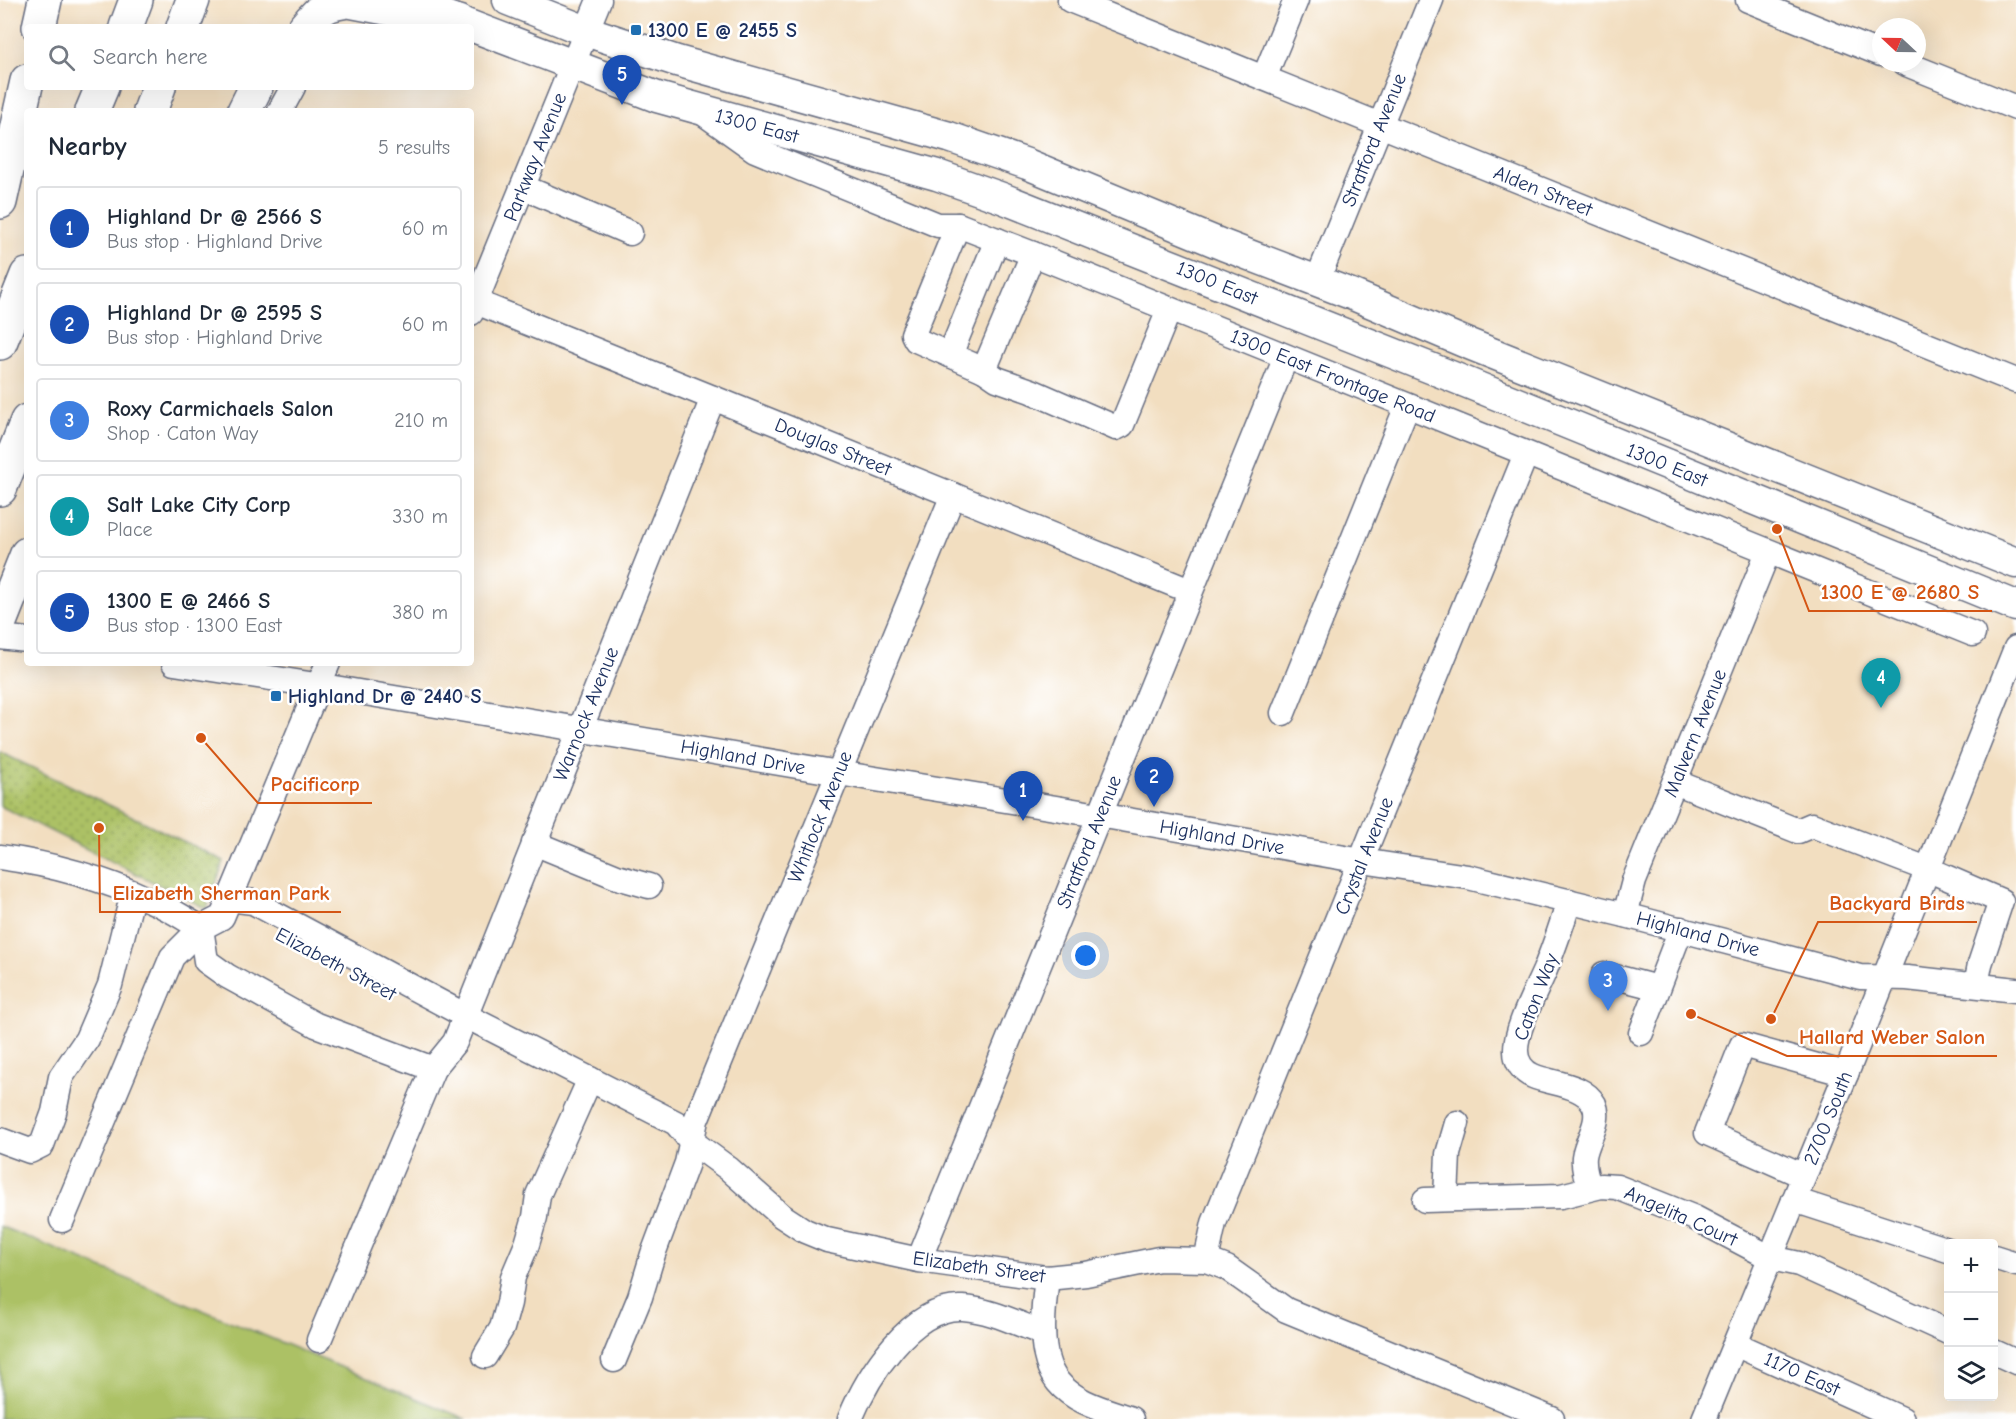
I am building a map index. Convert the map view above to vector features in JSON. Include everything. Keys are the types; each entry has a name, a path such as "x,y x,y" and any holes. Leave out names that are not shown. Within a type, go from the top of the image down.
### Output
{"highway":[{"path":"40,24 45,0"},
{"path":"127,24 136,0"},
{"path":"184,24 194,0"},
{"path":"285,24 296,0"},
{"path":"307,24 319,10 334,3 349,1 459,22"},
{"path":"0,202 25,90"},
{"path":"93,108 101,90"},
{"path":"151,108 158,90"},
{"path":"246,108 254,90"},
{"path":"0,343 24,283"},
{"path":"0,489 24,429"},
{"path":"0,622 22,564"}],"main road":[{"name":"1300 East","path":"403,0 464,24"},
{"name":"1300 East","path":"508,0 586,31 677,62 949,137 1028,164 2016,563"},
{"name":"1300 East","path":"474,28 636,90 699,110 937,175 1116,243 1453,377 2016,606"},
{"path":"1116,243 1183,251 1279,289 1299,290 1317,281 1332,309 1418,346 1453,377"}],"street":[{"name":"Parkway Avenue","path":"474,306 599,0"},
{"name":"Alden Street","path":"1070,0 2016,381"},
{"path":"1264,78 1296,0"},
{"name":"Stratford Avenue","path":"1317,281 1431,0"},
{"path":"1748,0 1872,50"},
{"path":"1926,72 2016,108"},
{"path":"282,108 291,90"},
{"name":"1300 East Frontage Road","path":"699,110 755,150 938,225 958,225 998,240 1973,634"},
{"path":"523,187 630,233"},
{"path":"958,225 913,334 916,340 984,370 997,379 1031,391 1116,428 1122,425 1168,310"},
{"path":"950,355 998,240"},
{"path":"984,370 1033,254"},
{"name":"Douglas Street","path":"474,308 714,398 1190,591"},
{"name":"Stratford Avenue","path":"919,1260 1286,357"},
{"name":"Warnock Avenue","path":"319,1340 433,1069 455,1042 714,398"},
{"path":"1283,713 1407,406"},
{"name":"Crystal Avenue","path":"1206,1260 1214,1223 1526,454"},
{"name":"Whitlock Avenue","path":"614,1360 640,1297 653,1254 687,1163 696,1120 953,495"},
{"name":"Malvern Avenue","path":"1626,915 1634,881 1768,552"},
{"path":"0,637 24,640"},
{"name":"2700 South","path":"1704,1419 1846,1074 2016,648"},
{"name":"Highland Drive","path":"194,666 1468,877 1681,929 1860,977 1907,978 2016,990"},
{"path":"62,1220 172,957 201,928 222,917 327,666"},
{"path":"1675,782 1798,831 1812,825 1927,869 2001,901 1999,908 1988,917 1977,947 1981,959 1976,985"},
{"path":"534,843 617,877 649,886"},
{"path":"0,857 31,861 105,882 153,901 201,928"},
{"path":"0,1140 30,1151 42,1145 54,1112 61,1077 87,1039 110,985 133,893"},
{"name":"Elizabeth Street","path":"229,899 246,916 586,1086 671,1139 691,1141 729,1169 783,1216 805,1231 838,1244 919,1260 1047,1278 1086,1274 1159,1259 1206,1260 1227,1268 1264,1297 1286,1310 1552,1419"},
{"name":"Caton Way","path":"1569,901 1555,946 1522,1025 1516,1051 1518,1063 1529,1074 1580,1091 1593,1104 1596,1120 1584,1161 1585,1174 1590,1188"},
{"path":"201,928 206,961 227,976 316,1025 433,1069"},
{"path":"1641,1033 1681,929"},
{"path":"1604,974 1658,988"},
{"path":"1804,1176 1707,1133 1742,1045 1846,1074"},
{"path":"485,1356 502,1328 513,1277 530,1235 538,1195 586,1086"},
{"name":"Angelita Court","path":"1457,1123 1435,1199 1561,1196 1590,1188 1609,1186 1625,1190 1695,1218 1771,1258 1799,1264 1944,1330"},
{"path":"1794,1200 1944,1249"},
{"path":"1998,1258 2016,1264"},
{"path":"1047,1278 1043,1333 1048,1363 1059,1383 1070,1393 1094,1407 1131,1419"},
{"path":"850,1419 879,1365 892,1348 908,1332 937,1312 955,1308 975,1310 1043,1333"},
{"name":"1170 East","path":"1735,1344 1902,1419"},
{"path":"1998,1354 2016,1362"}],"green space":[{"path":"0,752 224,861 207,909 0,806"},
{"path":"0,1226 466,1419 0,1419"}],"place":[{"name":"1300 E @ 2455 S","path":"636,30"},
{"name":"1300 E @ 2466 S","path":"622,105"},
{"name":"1300 E @ 2680 S","path":"1777,529"},
{"name":"Highland Dr @ 2440 S","path":"276,696"},
{"name":"Salt Lake City Corp","path":"1881,708"},
{"name":"Pacificorp","path":"201,738"},
{"name":"Highland Dr @ 2595 S","path":"1154,807"},
{"name":"Highland Dr @ 2566 S","path":"1023,821"},
{"name":"Elizabeth Sherman Park","path":"99,828"},
{"name":"Roxy Carmichaels Salon","path":"1608,1011"},
{"name":"Hallard Weber Salon","path":"1691,1014"},
{"name":"Backyard Birds","path":"1771,1019"}]}
